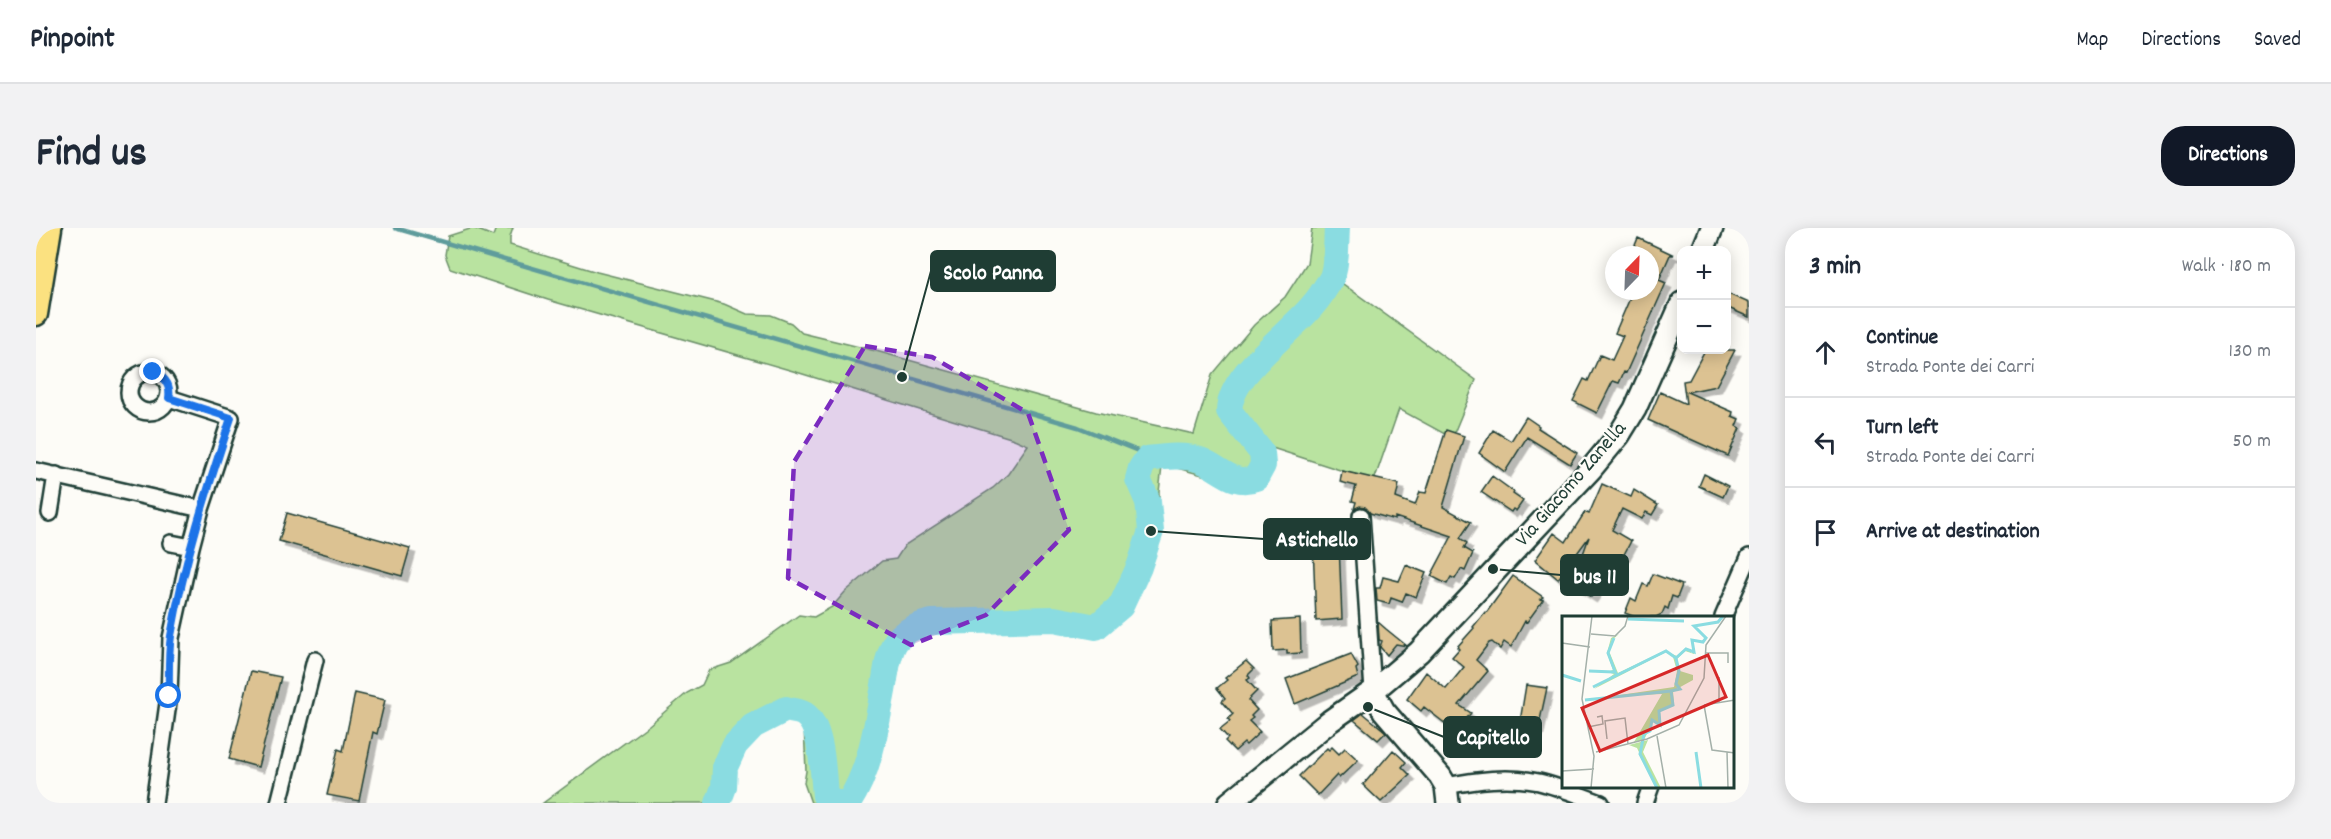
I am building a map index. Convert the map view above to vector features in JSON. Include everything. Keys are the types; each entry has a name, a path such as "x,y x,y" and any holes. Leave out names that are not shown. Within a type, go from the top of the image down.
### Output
{"main road":[{"path":"36,314 50,228"}],"street":[{"path":"1705,246 1712,228"},
{"name":"Via Giacomo Zanella","path":"1229,803 1330,721 1373,691 1419,652 1536,529 1619,435 1640,399 1677,314"},
{"path":"154,803 169,696 171,638 201,509 231,418 169,398"},
{"path":"36,471 201,509"},
{"path":"50,513 56,476"},
{"path":"1361,516 1373,691 1384,711 1425,757 1447,794 1475,780 1498,778 1539,782 1601,803"},
{"path":"171,543 191,547"},
{"path":"1723,616 1749,557"},
{"path":"279,803 315,660"},
{"path":"1645,803 1650,788"}],"highlighted area":[{"path":"865,346 932,357 1028,413 1069,530 986,615 911,645 788,578 794,462"}],"green space":[{"path":"473,228 493,236 496,228 513,228 510,245 597,272 724,304 747,314 771,315 791,323 802,333 876,351 1096,412 1194,434 1212,375 1254,325 1285,297 1307,263 1312,228 1340,228 1337,250 1339,281 1476,380 1452,438 1399,409 1374,481 1266,446 1257,490 1177,468 1162,467 1159,492 1161,532 1154,559 1132,602 1108,626 1094,633 1049,624 957,623 914,633 906,639 901,655 894,695 866,789 855,803 811,803 804,783 806,771 804,727 791,714 761,733 736,759 722,803 543,803 649,725 687,693 702,685 709,670 731,663 799,615 814,617 832,607 845,592 882,561 896,559 905,545 993,488 1008,474 1028,445 793,371 548,300 450,268 445,255 448,236"}],"building":[{"path":"1638,238 1655,246 1635,246"},
{"path":"1659,248 1674,255 1670,255 1659,280"},
{"path":"1659,280 1666,283 1659,299"},
{"path":"1731,295 1749,303 1749,317 1731,309"},
{"path":"1629,300 1658,300 1626,373 1624,372 1619,383 1613,381 1597,413 1573,401 1584,379 1588,381 1600,355 1612,360 1623,336 1615,333"},
{"path":"1731,350 1735,350 1716,386 1687,392 1733,412 1732,416 1739,419 1736,426 1740,428 1728,456 1648,420 1660,392 1686,404 1683,381 1689,380 1703,354 1731,354"},
{"path":"1526,417 1539,426 1538,428 1577,453 1570,464 1527,437 1505,472 1479,453 1493,430 1511,441"},
{"path":"1446,430 1464,436 1443,507 1471,522 1460,538 1467,543 1464,548 1473,553 1465,571 1461,569 1455,579 1451,577 1447,584 1431,576 1452,536 1395,517 1395,520 1370,513 1365,507 1360,506 1354,509 1356,502 1352,501 1356,486 1340,482 1342,471 1399,484 1396,498 1415,505 1420,492 1426,493"},
{"path":"1704,474 1728,486 1723,497 1699,486"},
{"path":"1492,476 1523,501 1516,511 1513,509 1511,512 1481,492"},
{"path":"1602,484 1631,497 1634,490 1658,505 1652,515 1646,512 1642,519 1622,509 1612,530 1631,541 1620,562 1617,560 1591,597 1572,585 1589,537 1558,579 1535,560 1554,533 1566,542 1585,512 1589,514"},
{"path":"287,513 410,548 402,576 279,541"},
{"path":"1339,543 1342,619 1316,621 1313,544"},
{"path":"1406,565 1426,573 1416,597 1406,593 1402,602 1391,598 1389,604 1377,601 1376,588 1380,588 1383,577 1399,581"},
{"path":"1653,574 1682,585 1677,598 1672,596 1668,609 1665,607 1662,614 1658,616 1632,616 1625,613 1631,598 1636,601 1643,584 1648,586"},
{"path":"1513,576 1543,597 1540,599 1543,600 1527,622 1525,621 1511,647 1504,642 1500,649 1492,642 1489,643 1476,660 1488,671 1459,705 1471,713 1456,732 1424,707 1421,711 1407,699 1426,672 1446,689 1464,667 1452,657 1459,649 1457,647"},
{"path":"1300,619 1301,653 1287,654 1287,650 1273,651 1272,621"},
{"path":"1378,622 1407,646 1396,644 1387,655 1380,647 1382,641 1379,640"},
{"path":"1351,654 1358,667 1356,669 1358,677 1295,704 1286,679"},
{"path":"1246,661 1254,669 1248,675 1250,678 1247,680 1257,691 1248,700 1257,710 1249,721 1260,732 1246,745 1244,743 1235,751 1225,741 1228,738 1220,729 1230,721 1228,719 1233,714 1222,701 1225,698 1217,688 1227,680 1225,678"},
{"path":"251,671 281,677 258,767 229,759"},
{"path":"1526,685 1547,688 1534,748 1516,746"},
{"path":"355,693 385,700 377,734 373,732 359,801 327,795 338,749 343,751"},
{"path":"1363,713 1386,732 1378,740 1354,720"},
{"path":"1332,747 1339,754 1345,748 1358,760 1339,778 1337,775 1318,795 1299,776 1327,748 1329,750"},
{"path":"1393,750 1406,762 1402,767 1410,775 1381,802 1363,785"}],"waterway":[{"path":"395,228 1078,427 1138,451 1147,459"},
{"path":"837,803 849,802 862,776 875,734 889,659 893,646 903,634 917,626 932,622 1054,619 1096,627 1121,606 1139,567 1151,531 1148,502 1138,479 1147,459 1174,456 1194,458 1233,478 1240,480 1256,478 1263,465 1262,453 1229,411 1233,395 1254,364 1314,304 1329,282 1335,263 1337,228"},
{"path":"718,803 724,787 725,767 735,745 753,726 786,709 804,714 815,729 821,752 825,796 834,803"}],"place":[{"name":"Scolo Panna","path":"902,377"},
{"name":"Astichello","path":"1151,531"},
{"name":"bus 11","path":"1493,569"},
{"name":"Capitello","path":"1368,707"}],"route":[{"path":"153,372 165,379 170,391 169,398 231,418 191,547 171,638 169,696"}]}
